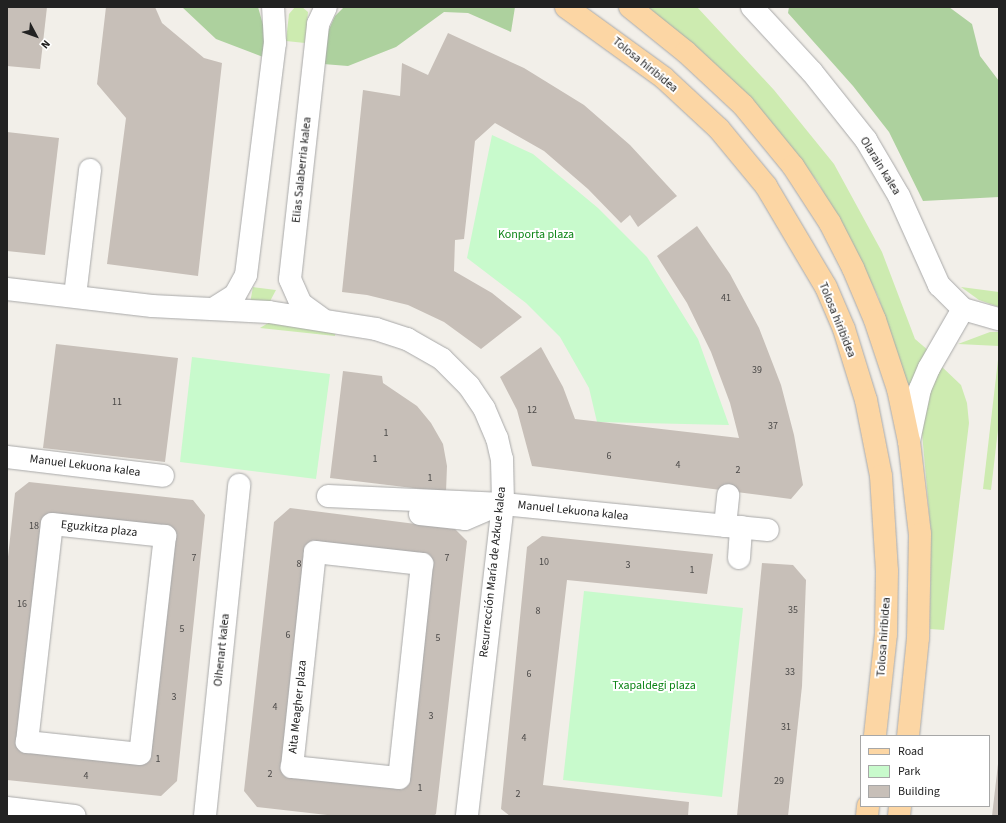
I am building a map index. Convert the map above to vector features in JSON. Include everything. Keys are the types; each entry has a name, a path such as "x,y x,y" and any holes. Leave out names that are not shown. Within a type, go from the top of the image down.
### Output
{"main road":[{"name":"Tolosa hiribidea","path":"566,7 664,78 719,130 766,186 826,287 841,322 866,400 881,476 887,571 886,634 876,735"},
{"path":"630,7 686,52 743,105 793,166 830,223 853,268 875,320 898,389 909,441 920,534 918,638 908,735"}],"street":[{"path":"216,307 235,296 246,275 275,43 274,7"},
{"name":"Elias Salaberria kalea","path":"290,279 318,24 326,7"},
{"name":"Olarain kalea","path":"762,10 866,140 899,196 940,285 963,309"},
{"path":"75,296 90,170"},
{"path":"290,279 301,304 323,319"},
{"name":"Resurrección María de Azkue kalea","path":"152,306 202,321 238,324 260,318 269,312 279,302 290,279"},
{"name":"Resurrección María de Azkue kalea","path":"8,296 75,296 152,306 216,307 323,319 376,329 407,339 442,359 469,386 484,408 497,438 502,459 503,504 467,816"},
{"path":"909,441 920,389 929,368 963,309 999,319"},
{"name":"Manuel Lekuona kalea","path":"7,457 164,476"},
{"path":"7,470 67,477"},
{"name":"Oihenart kalea","path":"205,816 239,485"},
{"path":"728,495 739,558"},
{"name":"Manuel Lekuona kalea","path":"328,496 503,504 768,530"},
{"path":"420,514 465,519 503,504"},
{"name":"Eguzkitza plaza","path":"52,524 165,536 140,754 27,742 52,524"},
{"name":"Aita Meagher plaza","path":"315,552 422,564 399,778 292,767 315,552"},
{"path":"7,808 74,816"}],"green space":[{"path":"182,7 258,7 266,35 263,57 216,39"},
{"path":"295,7 302,7 308,12 305,43 286,41 289,14"},
{"path":"344,7 515,7 511,32 468,13 444,12 396,47 348,66 323,64 326,36 335,16"},
{"path":"648,7 697,7 774,90 834,164 882,252 915,339 929,351 909,392 878,296 818,182 750,97"},
{"path":"789,7 949,7 972,24 980,56 999,81 999,197 923,201 889,132 853,86 788,13"},
{"name":"Konporta plaza","path":"492,135 533,154 598,208 647,257 698,339 729,425 597,422 589,388 560,337 526,303 467,258"},
{"path":"253,287 276,290 268,305 250,303"},
{"path":"961,287 999,292 999,307 979,300"},
{"path":"273,320 336,329 335,336 260,328"},
{"path":"990,332 999,332 999,346 958,344"},
{"path":"192,357 330,374 316,479 180,462"},
{"path":"998,360 999,421 991,490 983,489"},
{"path":"940,365 961,385 967,403 969,423 944,630 930,629 931,533 922,433 927,395"},
{"name":"Txapaldegi plaza","path":"584,591 743,608 722,797 563,780"}],"building":[{"path":"7,7 47,7 40,69 7,66"},
{"path":"106,7 155,7 162,23 204,58 222,63 198,276 107,264 126,118 97,84"},
{"path":"448,33 524,68 584,105 630,145 677,196 638,227 630,215 621,223 588,189 544,151 495,123 475,141 464,239 455,240 454,271 492,293 522,317 481,349 444,322 408,305 367,295 342,292 363,90 400,96 402,63 428,75"},
{"path":"7,132 59,138 45,255 7,251"},
{"path":"697,226 730,274 759,328 781,385 794,435 803,485 791,499 532,466 517,410 500,377 541,347 563,387 575,419 739,438 730,403 711,352 687,303 657,256"},
{"path":"56,344 178,358 165,462 43,448"},
{"path":"343,371 382,376 383,383 417,406 431,423 443,444 447,466 446,492 330,478"},
{"path":"29,482 193,500 205,515 177,781 161,796 7,780 7,566 15,493","holes":["52,524 165,536 140,754 27,742"]},
{"path":"290,508 455,529 467,541 436,814 433,816 336,816 257,807 244,791 274,522","holes":["315,552 422,564 399,778 292,767"]},
{"path":"542,536 713,554 707,594 567,580 543,785 689,802 688,816 510,816 501,809 527,547"},
{"path":"762,563 793,565 806,580 802,686 788,816 737,816"},
{"path":"998,764 999,816 992,816"}]}
